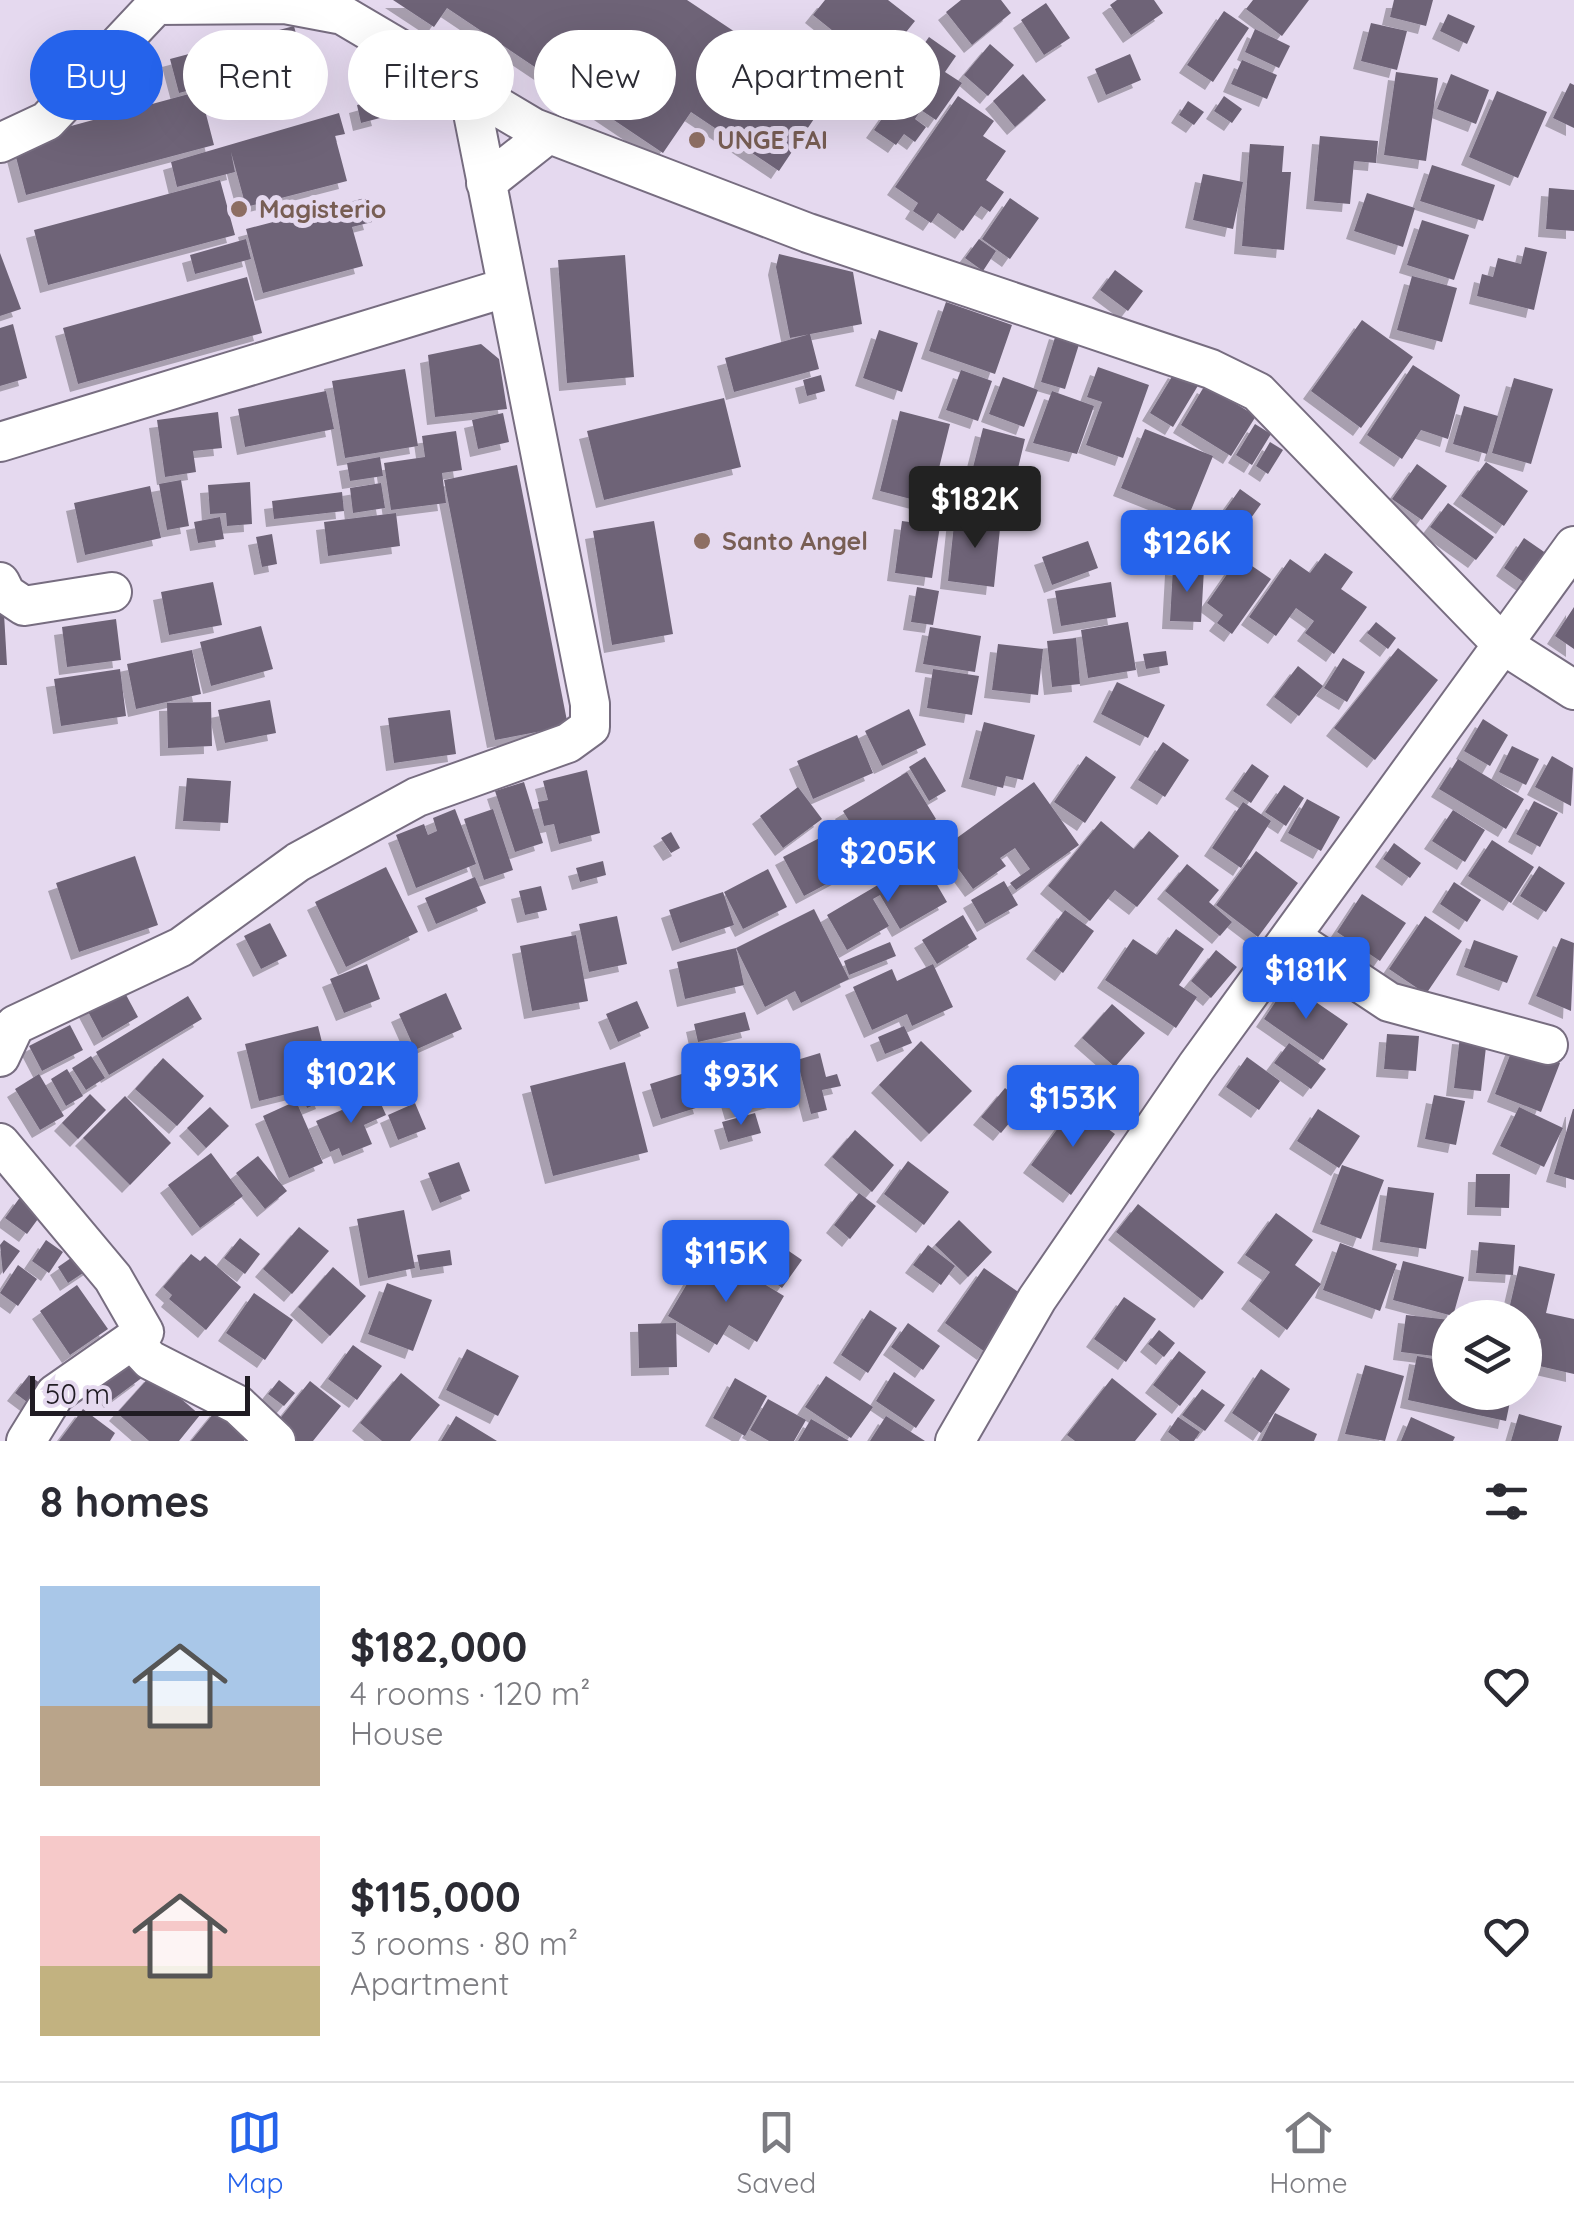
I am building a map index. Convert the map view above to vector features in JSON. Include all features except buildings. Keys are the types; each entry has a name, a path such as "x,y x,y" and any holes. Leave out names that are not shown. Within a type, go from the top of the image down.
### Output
{"street":[{"path":"0,143 47,121 155,3 329,7 366,30"},
{"path":"514,116 548,134 808,233 1212,368 1258,392 1502,644 1574,690"},
{"path":"0,1057 15,1024 181,947 298,862 417,797 568,743 590,727 590,704 474,120"},
{"path":"486,183 548,134"},
{"path":"0,442 505,288"},
{"path":"956,1441 1037,1299 1291,936 1574,546"},
{"path":"0,582 6,594 24,606 112,592"},
{"path":"1291,936 1389,1002 1548,1045"},
{"path":"0,1143 113,1278 144,1332"},
{"path":"26,1441 54,1394 144,1332"},
{"path":"144,1332 136,1345 150,1360 238,1405 276,1441"}],"place":[{"name":"UNGE FAI","path":"697,140"},
{"name":"Magisterio","path":"239,209"},
{"name":"Santo Angel","path":"702,541"}]}
